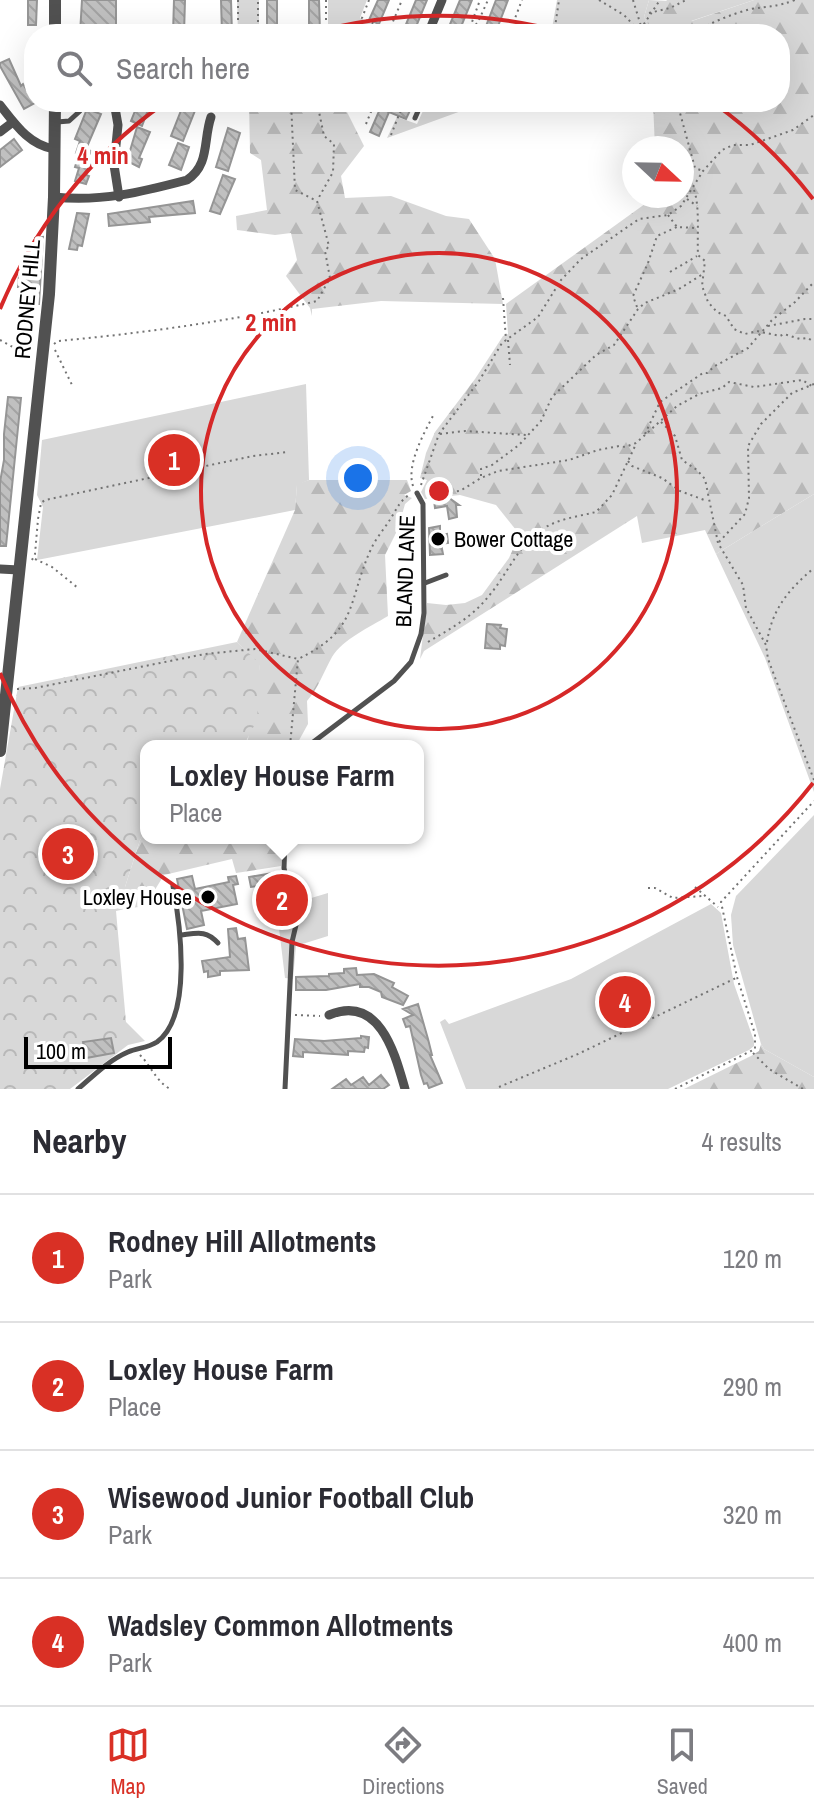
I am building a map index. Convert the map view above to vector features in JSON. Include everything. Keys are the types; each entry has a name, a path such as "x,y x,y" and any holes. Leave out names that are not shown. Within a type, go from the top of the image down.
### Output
{"street":[{"path":"55,0 55,24"},
{"path":"432,24 442,0"},
{"path":"0,105 30,138 54,149"},
{"name":"RODNEY HILL","path":"0,751 42,364 54,197 54,112"},
{"path":"116,112 118,125 114,165 119,197"},
{"path":"54,197 119,197 187,180 195,175 204,159 211,117"},
{"path":"0,132 13,122"},
{"path":"0,569 20,567"},
{"path":"329,1015 354,1012 378,1024 389,1040 405,1089"}],"lane":[{"path":"54,122 69,121 79,112"},
{"path":"415,118 418,112"},
{"name":"BLAND LANE","path":"316,740 394,681 411,662 421,634 425,583 423,504 417,493"},
{"path":"425,583 446,575"},
{"path":"285,844 284,868 296,925 292,942 285,1089"},
{"path":"78,1089 112,1060 155,1043 168,1029 179,986 181,935 173,886"},
{"path":"181,935 204,932 218,943"}],"path":[{"path":"238,0 238,24"},
{"path":"258,0 258,24"},
{"path":"326,0 326,24"},
{"path":"369,0 362,18 374,24"},
{"path":"392,24 402,0"},
{"path":"472,24 480,0"},
{"path":"476,24 488,0"},
{"path":"513,24 522,0"},
{"path":"555,24 559,0"},
{"path":"599,0 634,24"},
{"path":"633,0 640,24"},
{"path":"644,24 660,0"},
{"path":"649,13 686,0"},
{"path":"715,24 751,9 777,7 795,0"},
{"path":"291,112 295,190 317,201"},
{"path":"73,387 53,346 58,341 114,336 273,312 317,301 330,278 325,251 329,246 317,201 333,172 334,144 324,136 319,112"},
{"path":"366,124 371,112"},
{"path":"391,135 400,112"},
{"path":"680,112 698,179"},
{"path":"814,115 793,130 750,145 733,145 722,150 703,171 694,189 698,207 698,255 705,261 702,286 708,302 726,316 734,329 745,334 791,335 814,342"},
{"path":"695,168 703,171"},
{"path":"694,203 698,207"},
{"path":"417,493 439,434 507,339 538,317 561,280 581,259 639,219 668,215 678,208"},
{"path":"668,215 677,227"},
{"path":"638,309 633,296 657,236 677,227 696,228"},
{"path":"670,272 698,255"},
{"path":"481,478 481,469 501,459 529,435 541,421 552,397 596,355 614,345 638,309 703,274"},
{"path":"645,436 660,402 748,348 766,326 814,282"},
{"path":"503,298 510,365"},
{"path":"766,326 814,319"},
{"path":"0,340 42,364"},
{"path":"8,689 35,688 205,654 255,649 298,659 320,648 339,631 350,610 371,548 401,501 417,493 460,491 481,478 512,467 569,460 598,450 625,447 636,443 687,400 722,388 729,382 754,387 802,380 813,385"},
{"path":"718,543 745,514 749,498 748,446 761,424 792,393 813,385"},
{"path":"417,493 410,482 411,474 434,414"},
{"path":"660,421 675,436 682,460 705,479 718,543 743,585 746,608 766,645 768,659 814,780"},
{"path":"439,434 465,431 529,435"},
{"path":"423,645 452,629 476,609 506,573 523,545 538,532 574,514 596,512 612,495 636,443"},
{"path":"34,558 41,503 45,500 253,456 288,452"},
{"path":"627,460 632,466"},
{"path":"624,466 632,466 662,478 680,491 708,501"},
{"path":"20,567 34,558"},
{"path":"34,558 52,567 78,588"},
{"path":"766,645 772,618 781,602 792,587 814,568"},
{"path":"291,740 298,659"},
{"path":"720,909 726,895 814,801"},
{"path":"675,1089 752,1052 756,1045 737,977 726,921 720,909 695,887"},
{"path":"648,888 655,888 668,897 703,896"},
{"path":"499,1087 578,1054 737,977"},
{"path":"289,1014 329,1015"},
{"path":"135,1049 151,1066 160,1083 170,1089"},
{"path":"752,1052 769,1069 803,1089"}],"green space":[{"path":"237,0 259,0 259,24 238,24"},
{"path":"328,0 367,0 360,18 372,24 328,24"},
{"path":"557,0 649,0 644,17 648,24 553,24"},
{"path":"649,0 669,1 692,21 754,0 814,0 814,494 716,554 705,530 642,543 637,516 424,651 420,659 427,603 465,603 482,595 509,558 517,540 516,530 496,505 460,495 425,499 421,492 427,480 420,478 435,432 503,336 508,334 506,304 639,208 694,208 694,136 654,136 653,112 790,112 790,24 648,24 644,17"},
{"path":"666,0 754,0 691,21"},
{"path":"249,112 347,112 364,146 341,176 345,198 391,196 446,216 469,219 495,259 503,304 381,301 312,309 312,316 310,308 286,276 297,260 291,233 275,235 237,230 236,216 267,210 261,160 250,153"},
{"path":"422,112 458,112 387,138 397,117 417,124"},
{"path":"306,384 309,480 297,485 295,510 37,560 43,507 37,495 42,440"},
{"path":"309,480 407,480 411,491 404,495 412,498 405,504 398,529 385,555 388,616 350,639 332,657 307,701 308,724 299,740 247,740 260,665 237,642 295,510 297,484"},
{"path":"814,494 814,792 765,658 716,554"},
{"path":"237,642 260,664 257,720 247,740 140,740 140,840 125,887 125,909 116,911 126,1022 145,1041 128,1045 70,1089 0,1089 0,789 18,687"},
{"path":"814,815 814,1077 764,1049 761,1044 733,945 731,915 736,896"},
{"path":"140,840 140,844 282,844 281,866 236,873 232,859 164,875 145,906 125,909 125,887"},
{"path":"328,893 328,936 296,946 293,979 285,978 278,920 290,917 288,905"},
{"path":"711,904 721,913 734,984 754,1041 754,1046 749,1050 668,1089 466,1089 440,1022 445,1019 449,1024 571,979"},
{"path":"761,1044 764,1049 814,1077 814,1089 684,1089 751,1056 759,1051"}],"building":[{"path":"28,0 37,0 36,24 28,24"},
{"path":"82,0 116,0 116,24 81,24"},
{"path":"174,0 185,0 184,24 173,24"},
{"path":"221,0 231,0 232,24 222,24"},
{"path":"267,0 277,0 277,24 267,24"},
{"path":"309,0 319,0 320,24 309,24"},
{"path":"378,0 389,0 379,24 369,20"},
{"path":"416,0 427,0 417,24 406,24"},
{"path":"460,0 472,0 462,24 450,24"},
{"path":"496,0 508,0 499,24 487,24"},
{"path":"9,59 21,86 24,86 24,109 0,66"},
{"path":"86,112 101,114 86,149 91,151 86,162 90,164 86,184 75,181 79,168 75,167 79,154 76,153 80,141 75,139"},
{"path":"135,112 147,112 142,126 131,121"},
{"path":"180,112 194,112 183,141 171,136"},
{"path":"379,112 389,112 379,136 370,132"},
{"path":"389,112 409,112 406,119"},
{"path":"137,127 150,132 139,158 142,159 139,167 127,161"},
{"path":"228,128 240,133 228,171 216,167"},
{"path":"14,139 22,150 0,167 0,150"},
{"path":"178,143 189,147 181,170 169,165"},
{"path":"223,175 235,179 220,214 210,211"},
{"path":"193,201 195,213 149,217 150,222 109,226 108,214"},
{"path":"77,213 89,214 82,246 78,245 77,250 69,249"},
{"path":"43,237 39,304 26,304 27,288 18,287 19,276 32,276 35,238"},
{"path":"8,397 21,398 6,546 0,546 0,482"},
{"path":"445,495 459,505 456,505 457,517 449,519 447,506 435,508 434,500 445,498"},
{"name":"Bower Cottage","path":"440,526 440,535 447,534 448,543 441,544 443,554 430,555 429,528"},
{"path":"487,624 501,625 500,628 507,629 505,646 500,645 500,649 485,648"},
{"path":"279,872 288,913 280,914 274,884 251,887 249,877"},
{"name":"Loxley House","path":"192,876 195,889 229,882 228,877 236,876 238,884 233,885 237,904 201,911 204,925 187,929 177,879"},
{"path":"236,928 238,939 245,938 249,970 220,971 220,975 208,977 202,961 230,957 228,929"},
{"path":"356,968 357,975 374,974 394,983 392,987 408,996 403,1005 382,997 381,992 360,987 360,984 326,990 296,990 296,977 329,976 344,973 344,969"},
{"path":"418,1004 430,1055 442,1083 429,1088 421,1075 410,1026 406,1027 403,1019 413,1015 403,1009"},
{"path":"369,1037 368,1048 365,1047 364,1052 348,1051 348,1055 303,1052 303,1057 293,1056 295,1039 324,1041"},
{"path":"111,1038 114,1053 86,1058 83,1042"},
{"path":"381,1075 389,1085 383,1089 332,1089 346,1079 351,1085 363,1077 369,1085"}],"place":[{"name":"Rodney Hill Allotments","path":"174,460"},
{"name":"Bower Cottage","path":"438,539"},
{"name":"Wisewood Junior Football Club","path":"68,854"},
{"name":"Loxley House","path":"208,897"},
{"name":"Loxley House Farm","path":"282,900"},
{"name":"Wadsley Common Allotments","path":"625,1002"}]}
